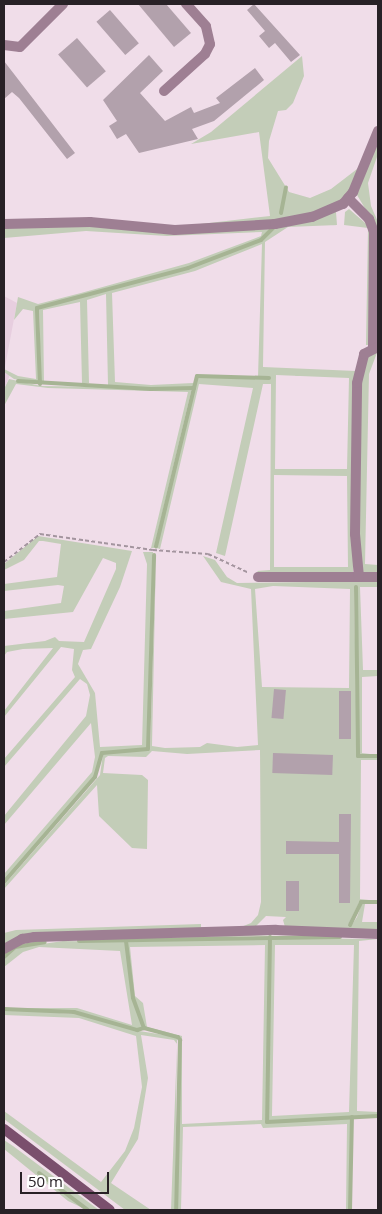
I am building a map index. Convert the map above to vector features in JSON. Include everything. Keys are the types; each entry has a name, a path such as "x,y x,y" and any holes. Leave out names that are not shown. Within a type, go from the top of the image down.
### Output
{"main road":[{"path":"4,1129 110,1210"}],"street":[{"path":"4,45 20,47 63,4"},
{"path":"164,91 205,54 210,44 206,26 186,4"},
{"path":"4,224 90,222 162,230 275,224 312,217 338,207 348,198 378,131"},
{"path":"348,198 365,214 374,232 376,347 360,361 357,383 355,534 359,577"},
{"path":"258,577 378,577"},
{"path":"4,950 22,939 34,937 276,930 378,934"}],"path":[{"path":"4,562 36,535 46,534 153,550 208,554 258,577"}],"shaded area":[{"path":"4,296 17,303 4,372"},
{"path":"4,372 10,375 4,389"}],"green space":[{"path":"302,56 304,76 293,103 286,110 278,111 269,141 268,158 289,192 310,198 331,189 361,166 352,191 337,206 274,223 175,227 270,216 259,132 191,144 211,132"},
{"path":"378,139 378,154 368,183 371,206 378,222 378,342 369,215 357,195"},
{"path":"349,209 371,228 372,345 366,345 368,228 344,225 345,212"},
{"path":"336,212 337,225 288,227 265,242 263,367 356,371 353,573 260,574 257,571 270,570 271,384 263,384 225,556 216,553 253,388 199,384 160,549 157,548 196,379 200,377 270,379 258,377 262,244 195,271 112,293 115,382 151,385 193,383 193,387 151,388 108,385 106,294 87,300 89,383 82,383 80,302 43,310 44,383 41,383 39,308 189,268 262,240 276,227","holes":["276,375 349,378 347,469 275,469","274,475 347,476 348,567 274,567"]},
{"path":"48,225 130,228 165,234 272,227 261,239 189,267 37,307 39,383 14,379 4,372 4,369 18,376 36,379 33,311 23,309 14,320 18,297 38,304 81,293 189,263 261,236 262,232 167,236 86,231 4,238 4,228"},
{"path":"378,350 369,374 365,564 378,565 378,574 363,572 358,534 360,381 367,356"},
{"path":"9,379 41,386 192,388 154,548 151,548 188,392 48,388 16,384 4,406 4,389"},
{"path":"38,536 132,551 120,587 91,649 83,650 78,664 95,693 100,747 142,745 147,564 143,552 153,552 147,749 102,752 95,777 4,881 4,874 92,772 95,757 91,723 4,825 4,816 86,716 90,695 87,684 80,679 4,767 4,759 75,677 72,670 74,649 61,647 4,717 4,711 53,648 23,649 7,652 4,656 4,646 45,641 55,637 59,641 84,642 116,569 116,563 103,558 73,612 4,619 4,611 61,603 64,586 4,591 4,584 57,577 61,544 43,541 39,541 24,560 4,570 4,564"},
{"path":"156,553 152,746 165,748 200,747 207,743 237,747 258,745 251,589 221,582 203,556 215,560 227,577 237,583 378,581 378,587 360,587 363,670 378,670 378,676 362,677 362,753 378,755 359,755 357,587 354,587 357,757 378,757 378,760 361,760 360,899 378,901 360,901 348,925 351,926 357,917 362,903 378,903 365,904 362,922 378,922 378,930 285,927 283,920 286,917 266,916 256,926 242,927 251,923 258,915 261,902 260,750 187,754 152,751 146,757 108,756 105,758 103,773 142,775 148,780 147,849 132,848 99,816 97,785 4,889 4,885 100,775 103,754 150,750","holes":["273,586 350,589 349,688 262,687 255,589"]},
{"path":"201,924 201,927 236,927 16,938 4,945 4,933 16,930"},
{"path":"275,932 378,937 277,935 129,941 63,940 25,943 4,956 19,942 51,939 202,937"},
{"path":"269,938 266,1122 351,1118 349,1210 346,1210 347,1124 263,1128 261,1124 183,1127 181,1210 176,1210 181,1040 178,1036 145,1028 134,997 127,942","holes":["265,945 262,1120 182,1124 182,1036 147,1027 143,1003 135,996 130,947"]},
{"path":"271,938 378,939 359,941 357,1111 378,1112 378,1115 268,1121","holes":["275,945 354,945 349,1112 272,1116"]},
{"path":"63,941 125,942 132,998 143,1028 137,1029 75,1011 4,1008 77,1008 132,1025 120,951 39,947 23,952 4,967 4,958 16,948"},
{"path":"4,1009 87,1015 133,1030 177,1037 177,1044 174,1040 141,1035 148,1078 138,1139 111,1183 151,1210 125,1210 4,1119 4,1111 101,1182 125,1151 134,1128 142,1087 136,1036 79,1018 4,1015"},
{"path":"177,1047 175,1210 171,1210"},
{"path":"4,1140 99,1210 89,1210 39,1173 87,1210 68,1201 4,1149"}],"building":[{"path":"138,4 166,4 191,33 174,47"},
{"path":"254,4 300,55 291,62 275,43 269,48 259,36 265,31 247,10"},
{"path":"110,10 139,43 125,55 96,22"},
{"path":"77,38 106,71 87,88 58,54"},
{"path":"149,55 163,71 140,93 165,121 191,107 194,113 220,103 216,98 255,68 264,80 214,121 192,129 198,139 139,153 126,134 117,139 109,126 117,121 103,100"},
{"path":"4,61 75,153 67,159 19,98 12,92 4,99"},
{"path":"274,689 286,690 283,719 271,718"},
{"path":"339,691 351,691 351,739 339,739"},
{"path":"273,753 333,755 332,775 272,773"},
{"path":"339,814 351,814 350,903 339,903 339,854 286,854 286,841 339,842"},
{"path":"286,881 299,881 299,911 286,911"}],"waterway":[{"path":"281,213 286,187"},
{"path":"40,384 37,308 188,268 261,240 274,227"},
{"path":"194,388 197,376 269,378"},
{"path":"18,381 151,389 194,388 156,546"},
{"path":"4,882 95,777 102,753 148,749 154,555"},
{"path":"356,587 358,756 378,756"},
{"path":"350,925 361,902 378,902"},
{"path":"270,937 267,1122 378,1116"},
{"path":"79,941 340,937"},
{"path":"126,941 133,998 144,1028 178,1037 180,1040 176,1210"},
{"path":"4,957 15,947 45,942"},
{"path":"4,1009 74,1012 137,1030 144,1028"},
{"path":"350,1210 352,1117"},
{"path":"39,1173 88,1210"}]}
